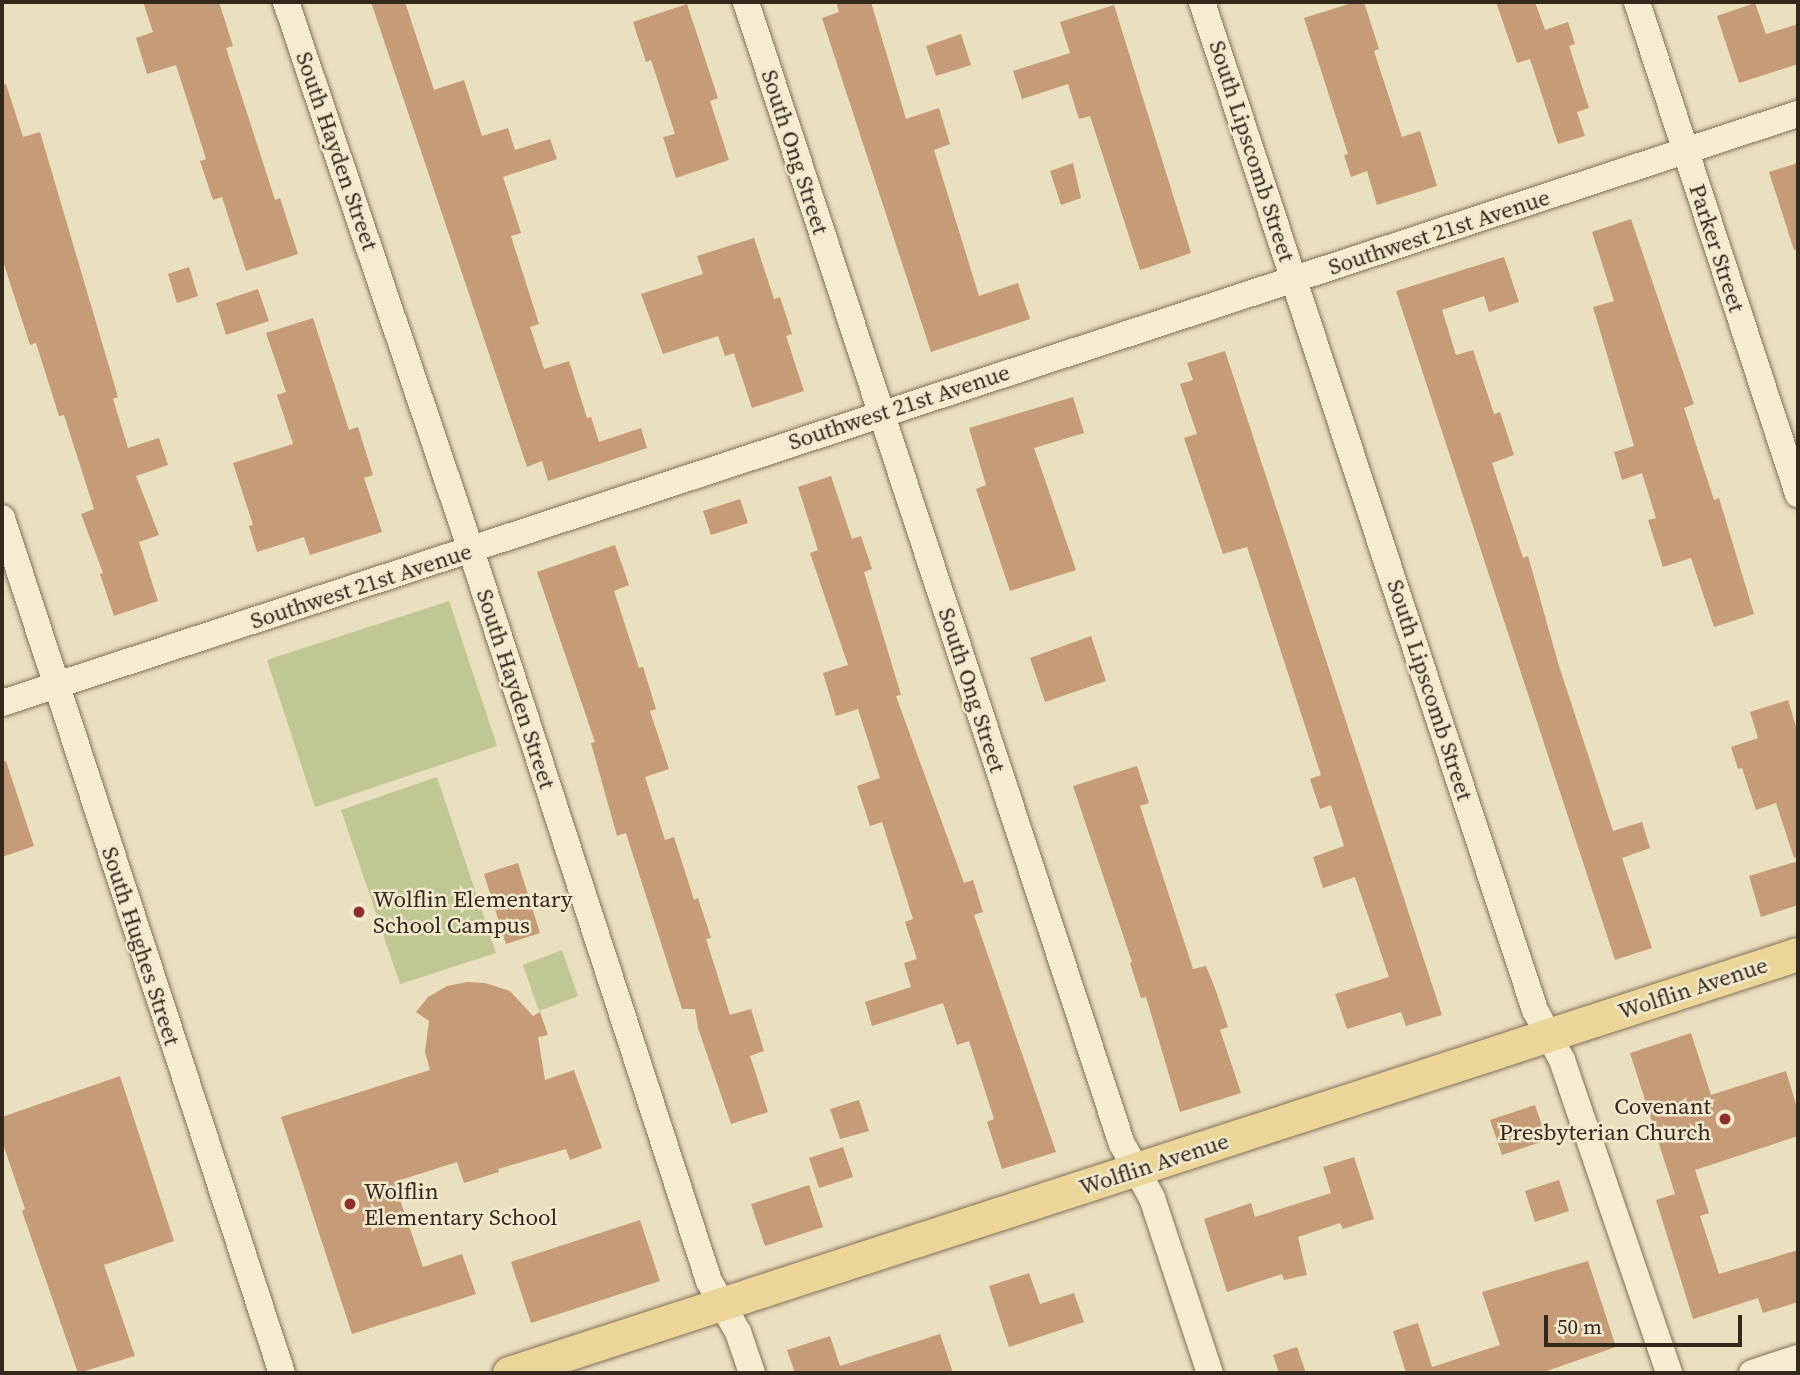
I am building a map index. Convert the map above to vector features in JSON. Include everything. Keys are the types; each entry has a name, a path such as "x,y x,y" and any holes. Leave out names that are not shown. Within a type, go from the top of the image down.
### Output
{"main road":[{"name":"Wolflin Avenue","path":"509,1373 722,1306 1798,954"}],"street":[{"name":"South Hayden Street","path":"286,2 471,550 705,1269 722,1306 738,1332 752,1373"},
{"name":"South Ong Street","path":"746,2 1122,1144 1152,1198 1210,1373"},
{"name":"South Lipscomb Street","path":"1202,2 1535,1010 1562,1060 1669,1373"},
{"name":"Parker Street","path":"1637,2 1798,494"},
{"name":"Southwest 21st Avenue","path":"2,703 1798,114"},
{"name":"South Hughes Street","path":"2,518 282,1373"},
{"path":"1752,1373 1798,1358"}],"green space":[{"path":"449,601 497,746 315,807 267,660"},
{"path":"437,777 496,953 400,984 341,810"},
{"path":"562,950 578,996 539,1011 523,965"}],"building":[{"path":"143,2 219,2 233,46 226,48 275,200 280,198 298,254 246,271 222,197 213,200 200,161 206,159 176,65 147,74 136,38 153,32"},
{"path":"371,2 405,2 434,90 464,80 482,136 508,128 515,150 550,139 557,159 503,177 521,233 511,236 539,324 530,327 544,369 569,361 587,418 591,417 599,442 641,428 647,448 548,481 542,461 527,467"},
{"path":"836,2 871,2 906,119 939,108 950,144 934,150 979,296 1018,283 1030,319 931,352 822,18 839,12"},
{"path":"1355,2 1364,2 1379,49 1374,51 1402,137 1420,131 1437,186 1377,205 1367,171 1351,177 1344,155 1348,154 1304,18"},
{"path":"1496,2 1535,2 1545,30 1568,22 1575,44 1569,46 1589,108 1577,112 1585,136 1558,144 1530,59 1517,63"},
{"path":"1755,3 1766,34 1798,24 1798,64 1739,83 1717,16"},
{"path":"687,4 718,98 710,101 729,160 676,178 663,137 675,134 651,60 646,62 633,22"},
{"path":"1114,5 1191,253 1140,270 1090,116 1079,119 1068,84 1022,99 1013,71 1070,53 1060,22"},
{"path":"961,34 971,65 936,76 926,46"},
{"path":"6,84 23,137 40,132 118,397 113,399 128,448 159,438 168,465 136,476 159,535 139,542 158,601 114,616 100,574 103,573 81,514 94,509 64,415 59,416 36,343 30,345 2,258 2,85"},
{"path":"1073,163 1081,198 1061,205 1050,171"},
{"path":"1798,163 1798,249 1794,250 1769,172"},
{"path":"1631,219 1694,404 1684,408 1714,500 1719,498 1754,614 1714,627 1691,558 1663,567 1648,520 1656,518 1642,473 1622,480 1614,452 1634,446 1593,307 1614,301 1592,232"},
{"path":"754,238 774,299 780,297 792,334 786,336 804,391 752,408 734,353 725,356 718,336 663,354 641,294 703,274 697,256"},
{"path":"1504,257 1519,302 1489,312 1484,296 1442,310 1456,355 1473,350 1494,414 1500,412 1514,455 1492,463 1523,558 1528,556 1559,666 1613,831 1642,822 1650,848 1622,858 1652,948 1615,960 1396,291"},
{"path":"189,267 198,296 177,303 168,274"},
{"path":"258,289 269,321 226,335 216,303"},
{"path":"313,318 349,430 358,427 373,475 364,478 382,532 310,555 304,537 257,552 249,526 253,525 233,463 293,444 277,395 286,392 266,333"},
{"path":"1225,351 1442,1015 1406,1026 1401,1012 1347,1029 1335,994 1389,977 1355,877 1323,888 1313,857 1344,846 1331,805 1320,809 1310,779 1321,775 1247,547 1223,554 1184,438 1197,434 1180,384 1193,380 1187,363"},
{"path":"1073,397 1084,433 1034,448 1076,570 1010,591 976,489 986,485 969,428"},
{"path":"831,476 852,539 861,536 872,569 864,572 901,695 896,696 964,883 973,880 983,912 974,915 1056,1152 1002,1169 987,1122 994,1119 969,1041 957,1045 943,1003 872,1026 865,1002 911,987 904,963 917,959 905,922 913,919 882,822 870,826 857,786 880,778 858,709 836,716 823,673 848,665 810,553 818,550 798,487"},
{"path":"740,499 748,523 711,535 703,511"},
{"path":"615,545 629,585 614,591 639,668 643,667 656,709 650,711 669,769 645,777 665,840 674,837 694,900 698,898 711,938 706,939 730,1015 751,1009 764,1051 750,1056 768,1112 731,1124 698,1028 695,1009 682,1009 626,833 617,836 591,743 595,742 537,572"},
{"path":"1091,636 1106,681 1045,702 1030,658"},
{"path":"1788,700 1798,733 1798,857 1794,858 1776,803 1756,810 1742,768 1738,769 1731,747 1758,738 1750,712"},
{"path":"2,761 6,761 34,846 2,857"},
{"path":"1137,766 1149,803 1140,806 1193,969 1206,966 1216,991 1228,1027 1220,1030 1241,1093 1180,1112 1146,997 1141,998 1130,963 1132,962 1073,786"},
{"path":"1798,861 1798,905 1761,917 1749,876"},
{"path":"518,863 540,933 506,944 484,874"},
{"path":"467,982 485,983 510,991 533,1016 540,1012 548,1035 538,1037 545,1080 574,1070 602,1148 570,1160 566,1149 498,1169 499,1172 464,1183 457,1162 394,1182 423,1267 462,1254 476,1294 352,1334 281,1117 430,1070 425,1052 429,1021 416,1012 428,997 447,986"},
{"name":"Covenant Presbyterian Church","path":"1691,1033 1711,1095 1786,1071 1798,1111 1798,1136 1695,1170 1709,1213 1700,1216 1719,1274 1798,1250 1798,1302 1763,1313 1758,1298 1693,1319 1656,1200 1675,1194 1630,1053"},
{"path":"120,1076 174,1241 104,1265 135,1356 78,1373 22,1211 25,1209 2,1141 2,1117"},
{"path":"859,1100 869,1131 840,1139 830,1109"},
{"path":"1535,1105 1547,1140 1502,1155 1490,1120"},
{"path":"843,1147 853,1177 819,1188 809,1158"},
{"path":"1354,1157 1374,1219 1343,1229 1340,1223 1298,1237 1307,1275 1284,1280 1282,1274 1227,1292 1204,1219 1251,1203 1255,1217 1331,1193 1323,1167"},
{"path":"1559,1180 1569,1211 1535,1222 1525,1191"},
{"path":"809,1185 823,1227 765,1246 751,1204"},
{"path":"640,1220 660,1281 531,1323 511,1262"},
{"path":"1588,1261 1616,1347 1541,1373 1406,1373 1393,1331 1418,1323 1432,1367 1500,1345 1482,1292"},
{"path":"1029,1273 1040,1304 1074,1293 1084,1322 1009,1347 989,1286"},
{"path":"940,1334 953,1373 795,1373 787,1350 830,1336 840,1366"},
{"path":"1297,1347 1306,1373 1279,1373 1273,1355"}],"place":[{"name":"Wolflin Elementary School Campus","path":"359,912"},
{"name":"Covenant Presbyterian Church","path":"1725,1119"},
{"name":"Wolflin Elementary School","path":"350,1204"}]}
